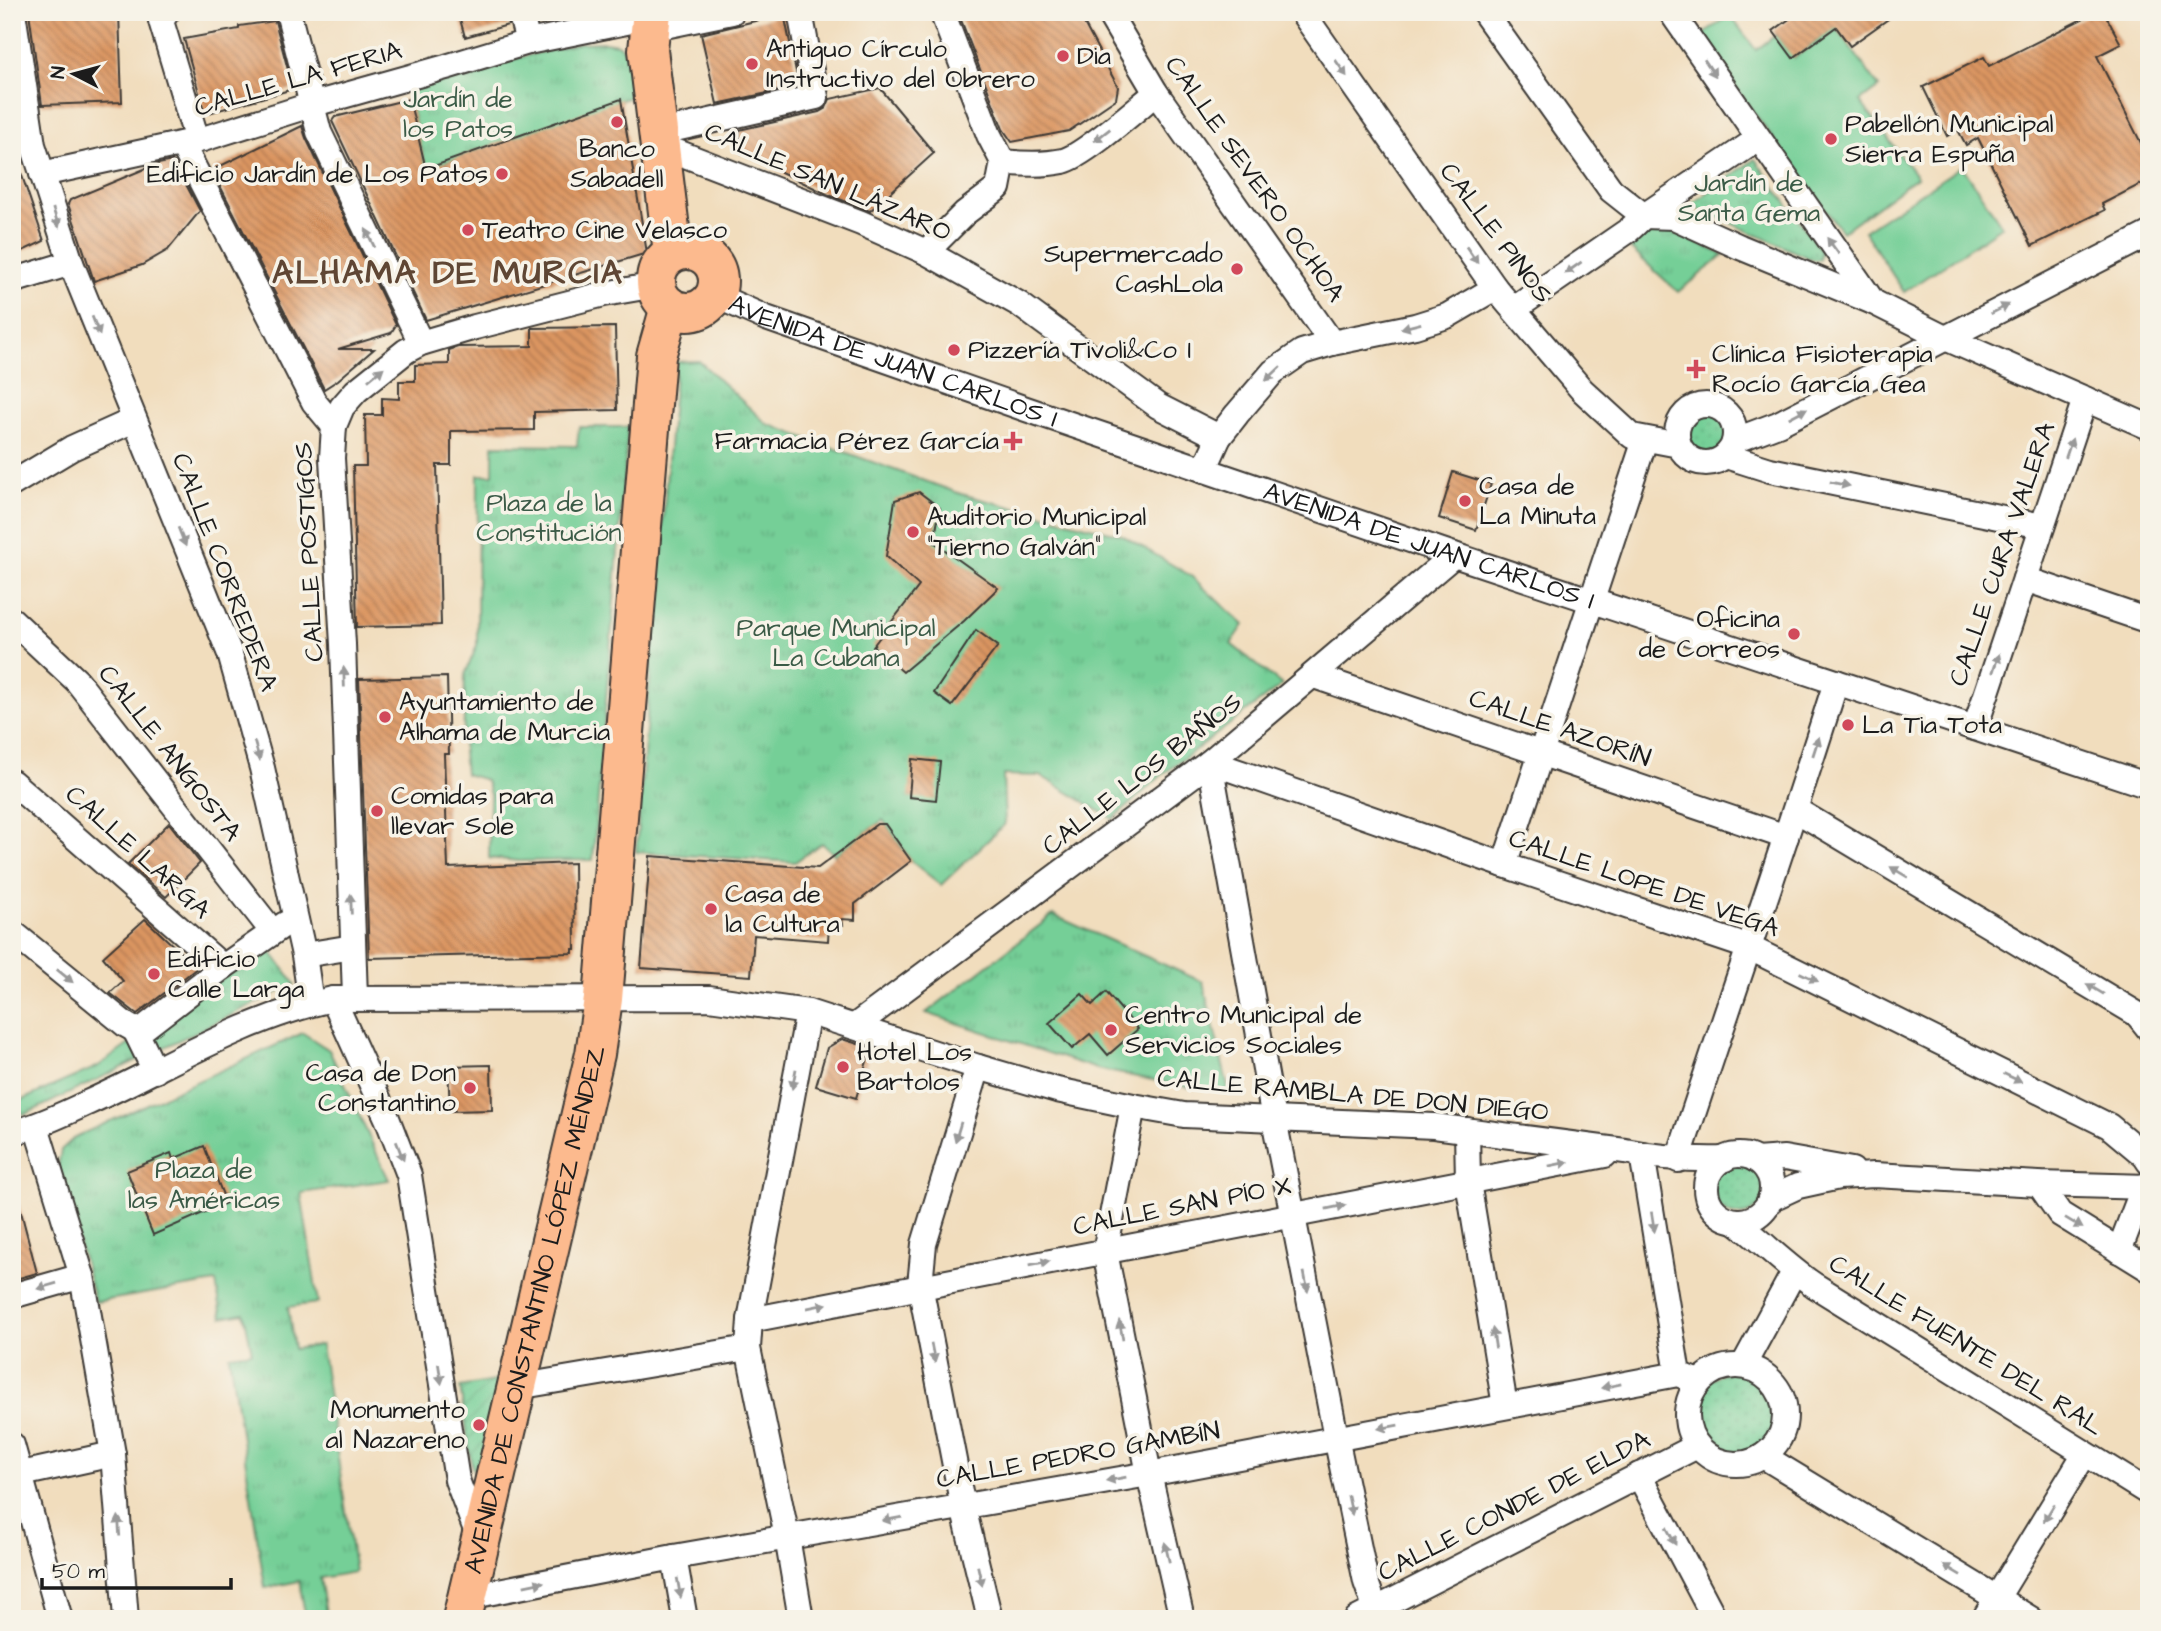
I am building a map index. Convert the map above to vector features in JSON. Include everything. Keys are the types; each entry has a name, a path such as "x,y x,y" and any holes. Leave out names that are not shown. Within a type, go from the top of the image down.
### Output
{"main road":[{"path":"651,19 648,50 675,274 714,266 717,276 714,295"},
{"name":"AVENIDA DE CONSTANTINO LÓPEZ MÉNDEZ","path":"464,1608 595,1054 603,999 656,356 675,274"}],"street":[{"name":"CALLE CORREDERA","path":"13,12 33,145 42,174 71,263 230,654 261,768 304,955 333,1000"},
{"name":"CALLE POSTIGOS","path":"167,12 161,21 190,142 314,402 334,426 332,458 344,656 353,947 333,1000"},
{"path":"288,12 314,104 319,132 421,343"},
{"path":"520,12 528,42"},
{"name":"CALLE LA FERIA","path":"42,174 190,142 528,42 651,19 732,12"},
{"path":"658,139 816,97 800,12"},
{"path":"926,252 965,214 998,188 1003,162 989,135 942,12"},
{"name":"CALLE SEVERO OCHOA","path":"1108,12 1156,93 1332,343"},
{"name":"CALLE PINOS","path":"1302,12 1495,288 1599,408 1632,436 1679,445"},
{"path":"1484,12 1611,190 1644,216 1674,217 1873,302 1943,337 2149,428"},
{"path":"1671,12 1873,302"},
{"path":"1003,162 1017,164 1065,161 1083,151 1156,93"},
{"name":"CALLE SAN LÁZARO","path":"658,139 926,252 1019,304 1158,406 1219,437"},
{"path":"1514,309 1758,139"},
{"path":"1731,448 1733,421 1719,407 1699,406 1690,410 1678,426 1679,445 1683,453 1699,463 1718,462 1731,448 2149,233"},
{"path":"12,281 71,263"},
{"path":"334,426 342,407 356,391 405,351 421,343 675,274"},
{"path":"1204,470 1219,437 1273,372 1301,352 1447,316 1495,288"},
{"name":"AVENIDA DE JUAN CARLOS I","path":"714,295 766,318 1204,470 2149,786"},
{"name":"CALLE CURA VALERA","path":"1975,728 2085,399"},
{"path":"12,484 72,448 134,420"},
{"path":"1504,865 1645,440"},
{"path":"1731,448 1770,470 2042,526"},
{"name":"CALLE LOS BAÑOS","path":"855,1026 1210,762 1454,555"},
{"path":"2025,579 2149,621"},
{"name":"CALLE ANGOSTA","path":"12,620 76,681 272,931"},
{"name":"CALLE AZORÍN","path":"1314,676 1786,837"},
{"path":"1678,1160 1796,810 1836,682"},
{"path":"1210,762 1274,1119 1366,1582 1370,1616"},
{"name":"CALLE LOPE DE VEGA","path":"1210,762 1748,947 2109,1126 2149,1162"},
{"name":"CALLE LARGA","path":"12,782 223,967"},
{"path":"1796,810 2137,1014 2149,1029"},
{"path":"135,1030 144,1028 272,931 296,918"},
{"path":"12,932 135,1030 155,1071"},
{"path":"304,955 353,947"},
{"name":"CALLE RAMBLA DE DON DIEGO","path":"333,1000 709,998 808,1012 1057,1090 1184,1115 1467,1130 1678,1160 1725,1159"},
{"path":"126,1619 113,1454 82,1276 24,1130 227,1036 333,1000 410,1175 457,1480 480,1540"},
{"path":"801,1619 748,1348 750,1320 808,1012"},
{"path":"978,1067 924,1244 920,1285 963,1507 990,1619"},
{"path":"1133,1106 1105,1252 1149,1474 1182,1619"},
{"path":"1467,1130 1468,1182 1506,1406"},
{"path":"1639,1154 1707,1194"},
{"path":"1639,1154 1691,1394 1686,1421 1697,1446 1705,1454 1728,1464 1740,1464 1763,1456 1774,1446 1782,1433 1784,1404 1779,1390 1769,1378 1757,1370 1743,1366 1718,1368 1688,1378"},
{"name":"CALLE SAN PÍO X","path":"750,1320 920,1285 1468,1182 1639,1154"},
{"path":"1743,1366 1792,1269 1773,1234 1767,1204 1772,1189 1764,1168 1756,1160 1746,1156 1725,1159 1710,1173 1706,1183 1707,1194 1716,1212 1735,1221 1756,1217 1767,1204 1798,1186 1839,1177 1874,1175 2039,1184 2146,1186 2119,1251"},
{"path":"1756,1160 1784,1158 1829,1164 1874,1175"},
{"path":"2039,1184 2060,1214 2149,1269"},
{"name":"CALLE FUENTE DEL RAL","path":"1735,1221 1765,1243 1792,1269 2084,1455 2149,1493"},
{"path":"12,1296 82,1276"},
{"path":"517,1387 748,1348"},
{"name":"CALLE PEDRO GAMBÍN","path":"464,1608 674,1557 1149,1474 1506,1406 1688,1378"},
{"path":"12,1445 16,1475 60,1619"},
{"name":"CALLE CONDE DE ELDA","path":"1370,1616 1697,1446"},
{"path":"16,1475 113,1454"},
{"path":"1991,1608 2084,1455"},
{"path":"1763,1456 1991,1608 2031,1619"},
{"path":"1639,1475 1715,1619"},
{"path":"674,1557 685,1619"}],"green space":[{"name":"Pabellón Municipal Sierra Espuña","path":"1730,15 1756,50 1776,35 1794,58 1836,27 1879,87 1860,101 1917,177 1842,232 1699,38"},
{"name":"Jardín de los Patos","path":"580,43 617,44 625,50 633,96 426,169 406,85"},
{"name":"Jardín de Santa Gema","path":"1755,159 1821,251 1819,260 1813,260 1690,205"},
{"path":"1962,166 2002,226 1904,292 1864,231"},
{"name":"Jardín de Santa Gema","path":"1666,229 1724,255 1678,292 1630,248 1647,234"},
{"name":"Parque Municipal La Cubana","path":"699,361 767,424 961,494 1122,535 1191,576 1244,625 1231,644 1282,685 1162,775 1113,819 1041,776 1003,775 1005,824 941,885 911,861 883,820 835,855 822,843 795,862 636,852 676,362"},
{"path":"1706,409 1724,416 1731,434 1724,452 1706,459 1688,452 1681,434 1688,416"},
{"name":"Plaza de la Constitución","path":"579,427 628,427 593,860 519,861 489,858 490,795 486,780 465,774 463,753 465,675 477,645 478,475 493,475 493,445 577,446"},
{"path":"1053,915 1203,982 1229,1091 1188,1087 1097,1069 926,1013"},
{"path":"267,946 295,984 24,1115 15,1103 97,1067"},
{"name":"Plaza de las Américas","path":"303,1033 329,1050 389,1180 301,1193 318,1303 288,1307 294,1349 321,1345 355,1572 320,1578 327,1619 306,1619 299,1581 265,1588 229,1355 252,1352 244,1313 222,1317 216,1282 95,1302 58,1167 61,1150 75,1137"},
{"path":"1739,1161 1758,1169 1766,1188 1758,1207 1739,1215 1720,1207 1712,1188 1720,1169"},
{"path":"1735,1372 1751,1375 1765,1384 1774,1398 1777,1414 1774,1430 1765,1444 1751,1453 1735,1456 1719,1453 1705,1444 1696,1430 1693,1414 1696,1398 1705,1384 1719,1375"},
{"path":"505,1379 481,1472 477,1473 472,1468 460,1387"}],"building":[{"path":"29,12 119,12 122,102 42,105"},
{"path":"458,12 506,12 508,25 465,37"},
{"path":"958,12 1078,12 1118,87 1116,99 1069,131 1012,142 1003,129"},
{"path":"1799,12 1898,12 1850,46 1836,27 1793,58 1773,31"},
{"path":"2096,12 2104,12 2121,44 2097,56 2142,145 2149,142 2149,180 2102,204 2105,210 2032,246 1978,138 1966,145 1958,130 1947,136 1923,87 1984,57 1989,66"},
{"name":"Antiguo Círculo Instructivo del Obrero","path":"784,14 799,86 717,104 701,34"},
{"path":"275,21 293,89 205,114 184,39"},
{"path":"880,88 934,153 870,211 829,195 741,153 739,130 819,112 826,108 830,99"},
{"path":"409,99 426,169 621,99 647,253 426,320 332,121 335,117"},
{"path":"302,126 396,325 391,333 338,349 374,349 324,389 212,170"},
{"path":"12,158 16,158 44,241 12,256"},
{"path":"172,161 200,211 168,250 142,265 94,281 68,204 70,200 154,165"},
{"path":"615,327 617,410 534,412 534,430 451,431 451,465 437,465 441,625 357,627 353,466 366,466 365,415 382,415 382,398 399,399 399,381 415,381 415,365 449,364 449,350 458,347 532,346 532,328"},
{"name":"Casa de La Minuta","path":"1453,472 1491,484 1476,530 1439,518"},
{"path":"919,492 940,508 934,542 998,588 964,621 903,672 873,646 919,586 886,556 895,500"},
{"path":"976,630 998,646 952,706 934,693"},
{"path":"447,677 449,754 444,754 448,868 574,863 573,953 369,958 359,679"},
{"path":"912,759 940,762 936,800 909,797"},
{"path":"169,823 200,863 166,897 128,864"},
{"path":"877,824 885,824 911,861 855,904 855,920 842,919 843,925 829,925 828,941 754,935 751,976 641,968 650,856 818,868"},
{"name":"Edificio Calle Larga","path":"145,919 197,968 137,1014 110,993 123,981 103,957"},
{"path":"1106,992 1138,1029 1108,1055 1090,1034 1072,1049 1049,1023 1082,994 1092,1005"},
{"name":"Hotel Los Bartolos","path":"842,1039 871,1048 856,1098 816,1086 827,1048"},
{"name":"Casa de Don Constantino","path":"491,1065 492,1110 450,1111 448,1066"},
{"path":"204,1146 226,1203 153,1235 127,1171 171,1153 173,1159"},
{"path":"19,1204 37,1273 12,1280 12,1205"}],"place":[{"name":"Dia","path":"1063,56"},
{"name":"Antiguo Círculo Instructivo del Obrero","path":"752,64"},
{"name":"Banco Sabadell","path":"617,122"},
{"name":"Pabellón Municipal Sierra Espuña","path":"1831,139"},
{"name":"Edificio Jardín de Los Patos","path":"502,174"},
{"name":"Teatro Cine Velasco","path":"468,230"},
{"name":"Supermercado CashLola","path":"1237,269"},
{"name":"Pizzería Tivoli&Co I","path":"954,350"},
{"name":"Clínica Fisioterapia Rocío García Gea","path":"1696,369"},
{"name":"Farmacia Pérez García","path":"1013,441"},
{"name":"Casa de La Minuta","path":"1465,501"},
{"name":"Auditorio Municipal \"Tierno Galván\"","path":"913,532"},
{"name":"Oficina de Correos","path":"1794,634"},
{"name":"Ayuntamiento de Alhama de Murcia","path":"385,717"},
{"name":"La Tia Tota","path":"1848,725"},
{"name":"Comidas para llevar Sole","path":"377,811"},
{"name":"Casa de la Cultura","path":"711,909"},
{"name":"Edificio Calle Larga","path":"154,974"},
{"name":"Centro Municipal de Servicios Sociales","path":"1111,1030"},
{"name":"Hotel Los Bartolos","path":"843,1067"},
{"name":"Casa de Don Constantino","path":"470,1088"},
{"name":"Monumento al Nazareno","path":"479,1425"}],"district":[{"name":"ALHAMA DE MURCIA","path":"448,273"}]}
